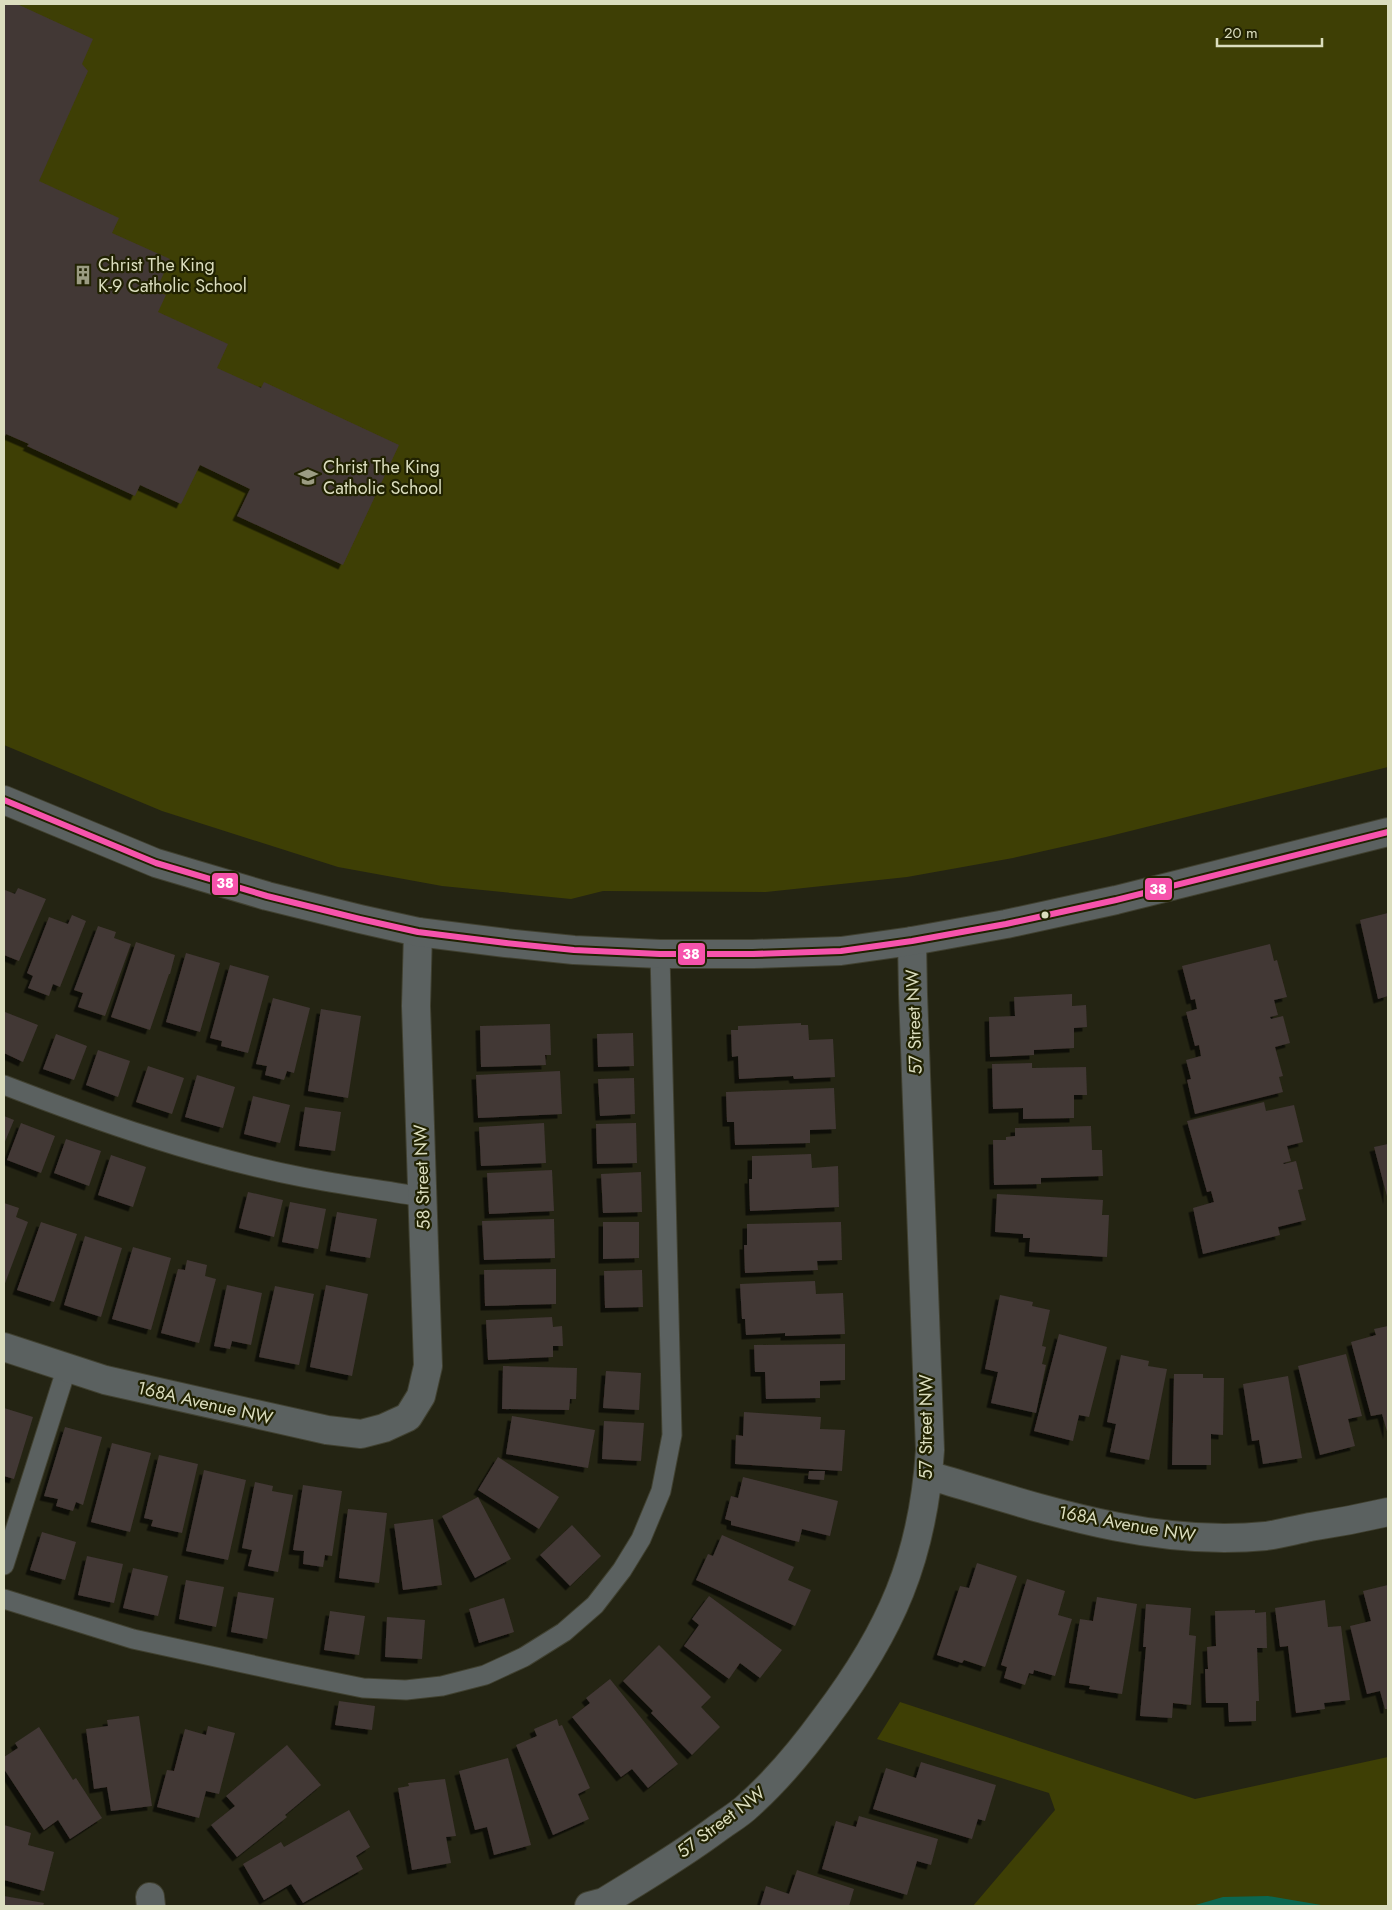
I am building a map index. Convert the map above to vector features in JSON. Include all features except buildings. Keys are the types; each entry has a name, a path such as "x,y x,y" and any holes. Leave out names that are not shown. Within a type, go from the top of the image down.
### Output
{"street":[{"path":"4,800 156,863 267,896 418,932 574,950 660,954 753,954 841,950 912,941 1006,924 1116,900 1388,832"},
{"name":"58 Street NW","path":"408,1417 421,1396 428,1366 416,1006 418,932"},
{"name":"57 Street NW","path":"599,1905 694,1846 748,1806 794,1761 862,1667 883,1631 900,1594 913,1555 922,1516 930,1450 912,994 912,941"},
{"name":"168A Avenue NW","path":"4,1347 105,1380 327,1430 361,1434 384,1428 408,1417"},
{"name":"168A Avenue NW","path":"928,1475 1023,1504 1086,1520 1147,1531 1207,1537 1266,1536 1388,1512"}],"lane":[{"path":"4,1599 133,1639 363,1688 406,1690 442,1686 485,1675 524,1657 564,1632 596,1605 622,1570 641,1539 661,1491 672,1435 660,954"},
{"path":"4,1085 69,1110 202,1153 302,1177 422,1196"},
{"path":"4,1565 67,1367"}],"shaded area":[{"path":"4,4 1388,4 1388,767 1106,837 1013,858 907,877 766,892 603,891 571,899 442,886 338,867 162,811 4,745"},
{"path":"900,1702 1195,1799 1388,1757 1388,1906 973,1906 1055,1810 1049,1793 877,1739"},
{"path":"1268,1896 1327,1906 1192,1906 1223,1897"}],"transit line":[{"name":"38","path":"4,800 156,863 267,896 360,919 418,932 506,943 574,950 660,954 753,954 841,951 912,941 1006,924 1116,900 1388,832"}],"place":[{"name":"Christ The King K-9 Catholic School","path":"83,275"},
{"name":"Christ The King Catholic School","path":"308,477"}]}
